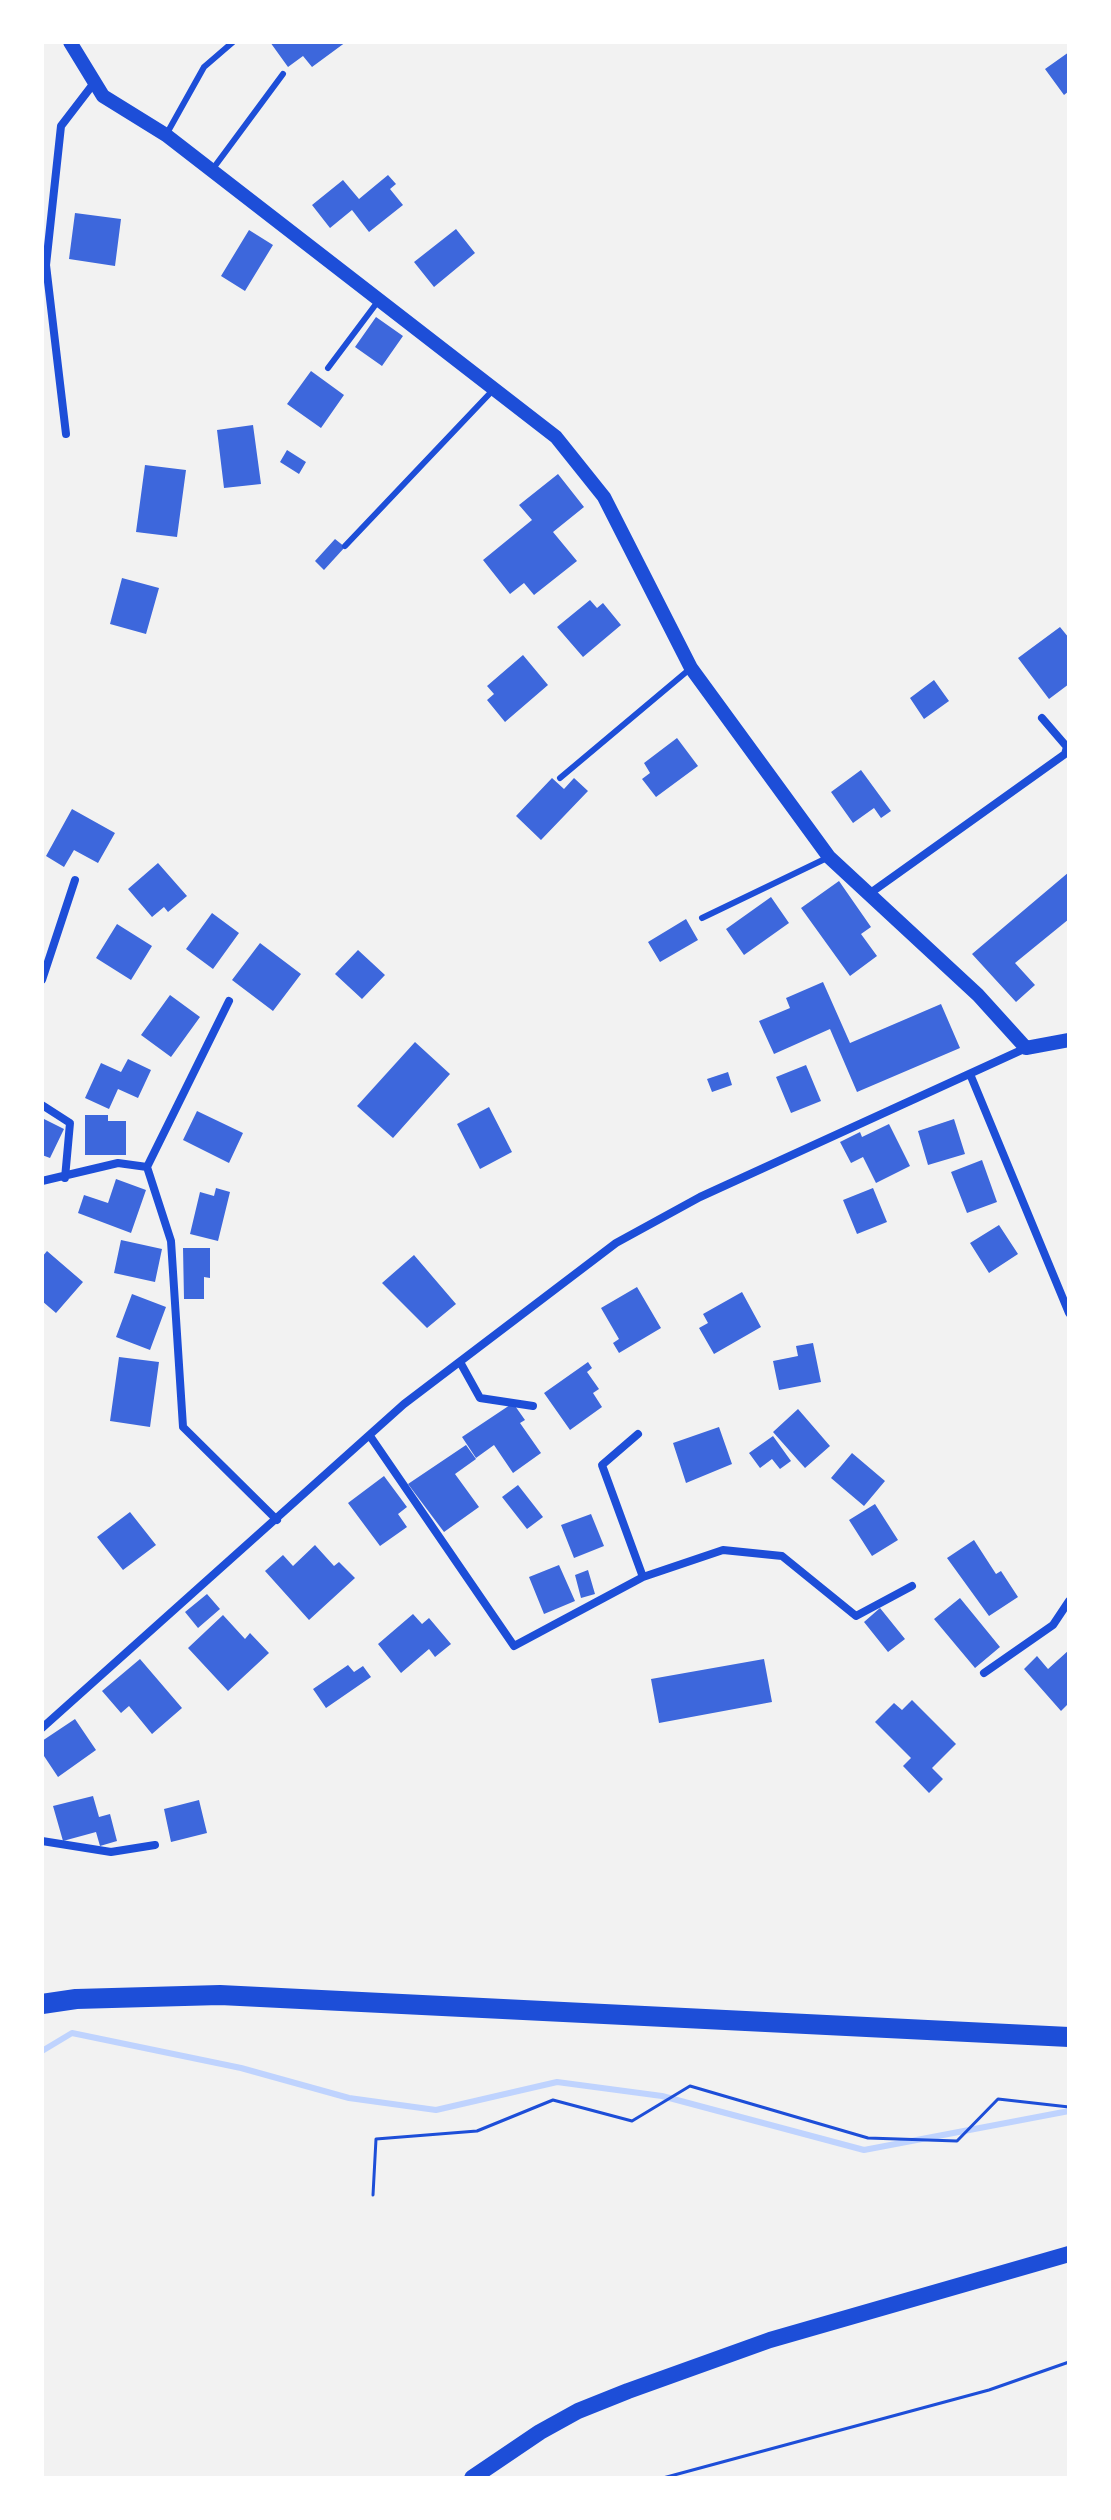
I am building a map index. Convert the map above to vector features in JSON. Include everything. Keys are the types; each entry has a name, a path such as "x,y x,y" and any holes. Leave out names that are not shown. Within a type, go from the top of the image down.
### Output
{"main road":[{"path":"42,2004 76,1999 220,1995 1069,2037"},
{"path":"472,2478 540,2432 628,2391 770,2340 1069,2254"}],"street":[{"path":"70,42 103,96 166,135 556,437 604,497 691,668 829,857 978,995 1026,1048"},
{"path":"66,434 46,265 61,126 94,83"},
{"path":"869,894 1065,754 1067,747 1042,718"},
{"path":"42,980 75,880"},
{"path":"229,1001 147,1167 171,1241 183,1427 277,1520"},
{"path":"42,1728 370,1436 460,1362 616,1243 700,1197 1026,1048 1069,1040"},
{"path":"970,1074 1069,1313"},
{"path":"42,1105 70,1123 65,1178"},
{"path":"42,1181 118,1163 147,1167"},
{"path":"460,1362 480,1398 533,1406"},
{"path":"638,1434 602,1465 643,1577"},
{"path":"370,1436 514,1646 643,1577 723,1550 782,1556 856,1616 912,1586"},
{"path":"984,1673 1053,1625 1069,1601"},
{"path":"42,1841 111,1852 155,1845"}],"lane":[{"path":"166,135 204,67 233,42"},
{"path":"212,170 283,74"},
{"path":"328,368 379,300"},
{"path":"345,546 494,389"},
{"path":"560,778 691,668"},
{"path":"702,918 829,857"}],"path":[{"path":"373,2195 376,2139 477,2131 553,2100 632,2121 690,2086 868,2138 957,2141 998,2099 1069,2107"},
{"path":"663,2478 989,2390 1069,2362"}],"building":[{"path":"270,42 346,42 312,67 303,56 288,67"},
{"path":"1069,52 1069,91 1064,95 1045,69"},
{"path":"388,175 396,184 390,189 403,205 369,232 352,210 330,228 312,205 343,180 359,199"},
{"path":"75,213 121,219 115,266 69,259"},
{"path":"456,229 475,253 434,287 414,262"},
{"path":"249,230 273,245 245,291 221,276"},
{"path":"376,317 403,336 382,366 355,347"},
{"path":"311,371 344,395 321,428 287,404"},
{"path":"253,425 261,484 224,488 217,430"},
{"path":"287,450 306,462 299,474 280,462"},
{"path":"145,465 186,470 177,537 136,532"},
{"path":"558,474 584,507 553,532 577,561 534,595 524,583 510,594 483,560 532,520 519,505"},
{"path":"335,539 345,547 324,570 315,561"},
{"path":"122,578 159,588 146,634 110,624"},
{"path":"590,600 597,608 603,603 621,625 583,657 557,627"},
{"path":"1060,627 1069,638 1069,684 1049,699 1018,658"},
{"path":"523,655 548,685 505,722 487,700 494,694 487,686"},
{"path":"934,680 949,701 924,719 910,698"},
{"path":"677,738 698,766 656,797 642,779 650,773 644,763"},
{"path":"861,770 891,811 881,818 874,808 853,823 831,792"},
{"path":"552,778 564,789 574,778 588,791 541,840 516,816"},
{"path":"72,809 115,833 98,863 74,850 64,867 46,856"},
{"path":"158,863 187,896 168,912 164,907 152,917 128,889"},
{"path":"1069,872 1069,919 1015,963 1035,985 1016,1002 972,954"},
{"path":"839,881 871,927 861,934 877,956 850,976 801,908"},
{"path":"771,897 789,923 744,955 726,929"},
{"path":"212,913 239,933 213,969 186,949"},
{"path":"686,919 698,940 660,962 648,942"},
{"path":"117,924 152,946 131,980 96,958"},
{"path":"260,943 301,974 273,1011 232,980"},
{"path":"358,950 385,975 362,999 335,974"},
{"path":"823,982 850,1043 941,1004 960,1048 857,1092 830,1029 774,1054 759,1021 790,1008 786,998"},
{"path":"170,995 200,1017 171,1057 141,1035"},
{"path":"415,1042 450,1074 393,1138 357,1106"},
{"path":"128,1059 151,1070 138,1098 118,1089 109,1109 85,1098 101,1063 121,1072"},
{"path":"806,1065 821,1101 791,1113 776,1077"},
{"path":"728,1072 732,1085 712,1092 707,1079"},
{"path":"489,1107 512,1152 480,1169 457,1124"},
{"path":"197,1111 243,1133 229,1163 183,1140"},
{"path":"85,1115 108,1115 108,1121 126,1121 126,1155 85,1155"},
{"path":"42,1118 64,1129 50,1158 42,1155"},
{"path":"954,1119 965,1154 928,1165 918,1131"},
{"path":"889,1124 910,1166 876,1183 863,1157 851,1163 840,1142 860,1132 862,1137"},
{"path":"982,1160 997,1202 967,1213 951,1172"},
{"path":"116,1179 146,1190 131,1233 78,1213 84,1195 108,1203"},
{"path":"216,1188 230,1192 218,1241 190,1234 200,1192 214,1196"},
{"path":"873,1188 887,1222 857,1234 843,1200"},
{"path":"999,1225 1018,1254 989,1273 970,1243"},
{"path":"121,1240 162,1249 155,1282 114,1273"},
{"path":"183,1248 210,1248 210,1278 204,1277 204,1299 184,1299"},
{"path":"47,1251 83,1282 56,1313 42,1301 42,1257"},
{"path":"414,1255 456,1304 427,1328 382,1283"},
{"path":"637,1287 661,1328 619,1353 613,1343 619,1339 601,1308"},
{"path":"742,1292 761,1327 714,1354 699,1328 708,1323 703,1314"},
{"path":"132,1294 166,1307 150,1350 116,1337"},
{"path":"813,1343 821,1382 779,1390 773,1361 798,1356 796,1346"},
{"path":"119,1357 159,1362 150,1427 110,1421"},
{"path":"588,1362 592,1368 587,1372 599,1389 593,1393 602,1407 570,1430 544,1393"},
{"path":"513,1403 525,1420 520,1423 541,1453 513,1473 494,1445 476,1458 462,1437"},
{"path":"798,1409 830,1446 805,1468 773,1432"},
{"path":"719,1427 732,1464 686,1483 673,1443"},
{"path":"773,1436 791,1461 780,1469 772,1459 760,1468 749,1453"},
{"path":"466,1445 476,1459 455,1474 479,1507 444,1532 408,1484"},
{"path":"852,1453 885,1481 864,1506 831,1478"},
{"path":"384,1476 407,1507 398,1514 407,1527 380,1546 348,1503"},
{"path":"518,1485 543,1517 527,1529 502,1497"},
{"path":"875,1504 898,1540 872,1556 849,1520"},
{"path":"130,1512 156,1545 123,1570 97,1537"},
{"path":"591,1514 604,1546 574,1558 561,1525"},
{"path":"974,1540 996,1574 1001,1571 1018,1597 989,1616 947,1558"},
{"path":"315,1545 334,1566 339,1562 355,1578 309,1620 265,1571 283,1555 293,1566"},
{"path":"559,1565 575,1601 544,1614 529,1577"},
{"path":"588,1570 595,1594 581,1598 575,1575"},
{"path":"207,1594 220,1609 198,1628 185,1612"},
{"path":"960,1598 1000,1647 975,1668 934,1619"},
{"path":"880,1608 905,1639 888,1652 864,1622"},
{"path":"413,1614 422,1624 429,1618 451,1644 435,1657 429,1649 401,1673 378,1644"},
{"path":"223,1615 245,1639 250,1633 269,1653 228,1691 188,1648"},
{"path":"1069,1650 1069,1703 1061,1711 1024,1669 1037,1656 1048,1669"},
{"path":"140,1659 182,1708 152,1734 129,1706 121,1713 102,1691"},
{"path":"764,1659 772,1702 659,1723 651,1679"},
{"path":"348,1665 354,1672 363,1666 371,1677 326,1708 313,1689"},
{"path":"912,1700 956,1744 932,1768 943,1779 929,1793 903,1766 911,1758 875,1722 894,1703 902,1710"},
{"path":"75,1719 96,1750 58,1777 42,1753 42,1741"},
{"path":"93,1796 99,1817 110,1814 117,1841 100,1846 96,1832 63,1841 53,1806"},
{"path":"199,1800 207,1833 171,1842 164,1809"}],"waterway":[{"path":"42,2051 72,2033 241,2068 349,2098 436,2110 557,2082 662,2096 864,2150 1069,2111"}]}
